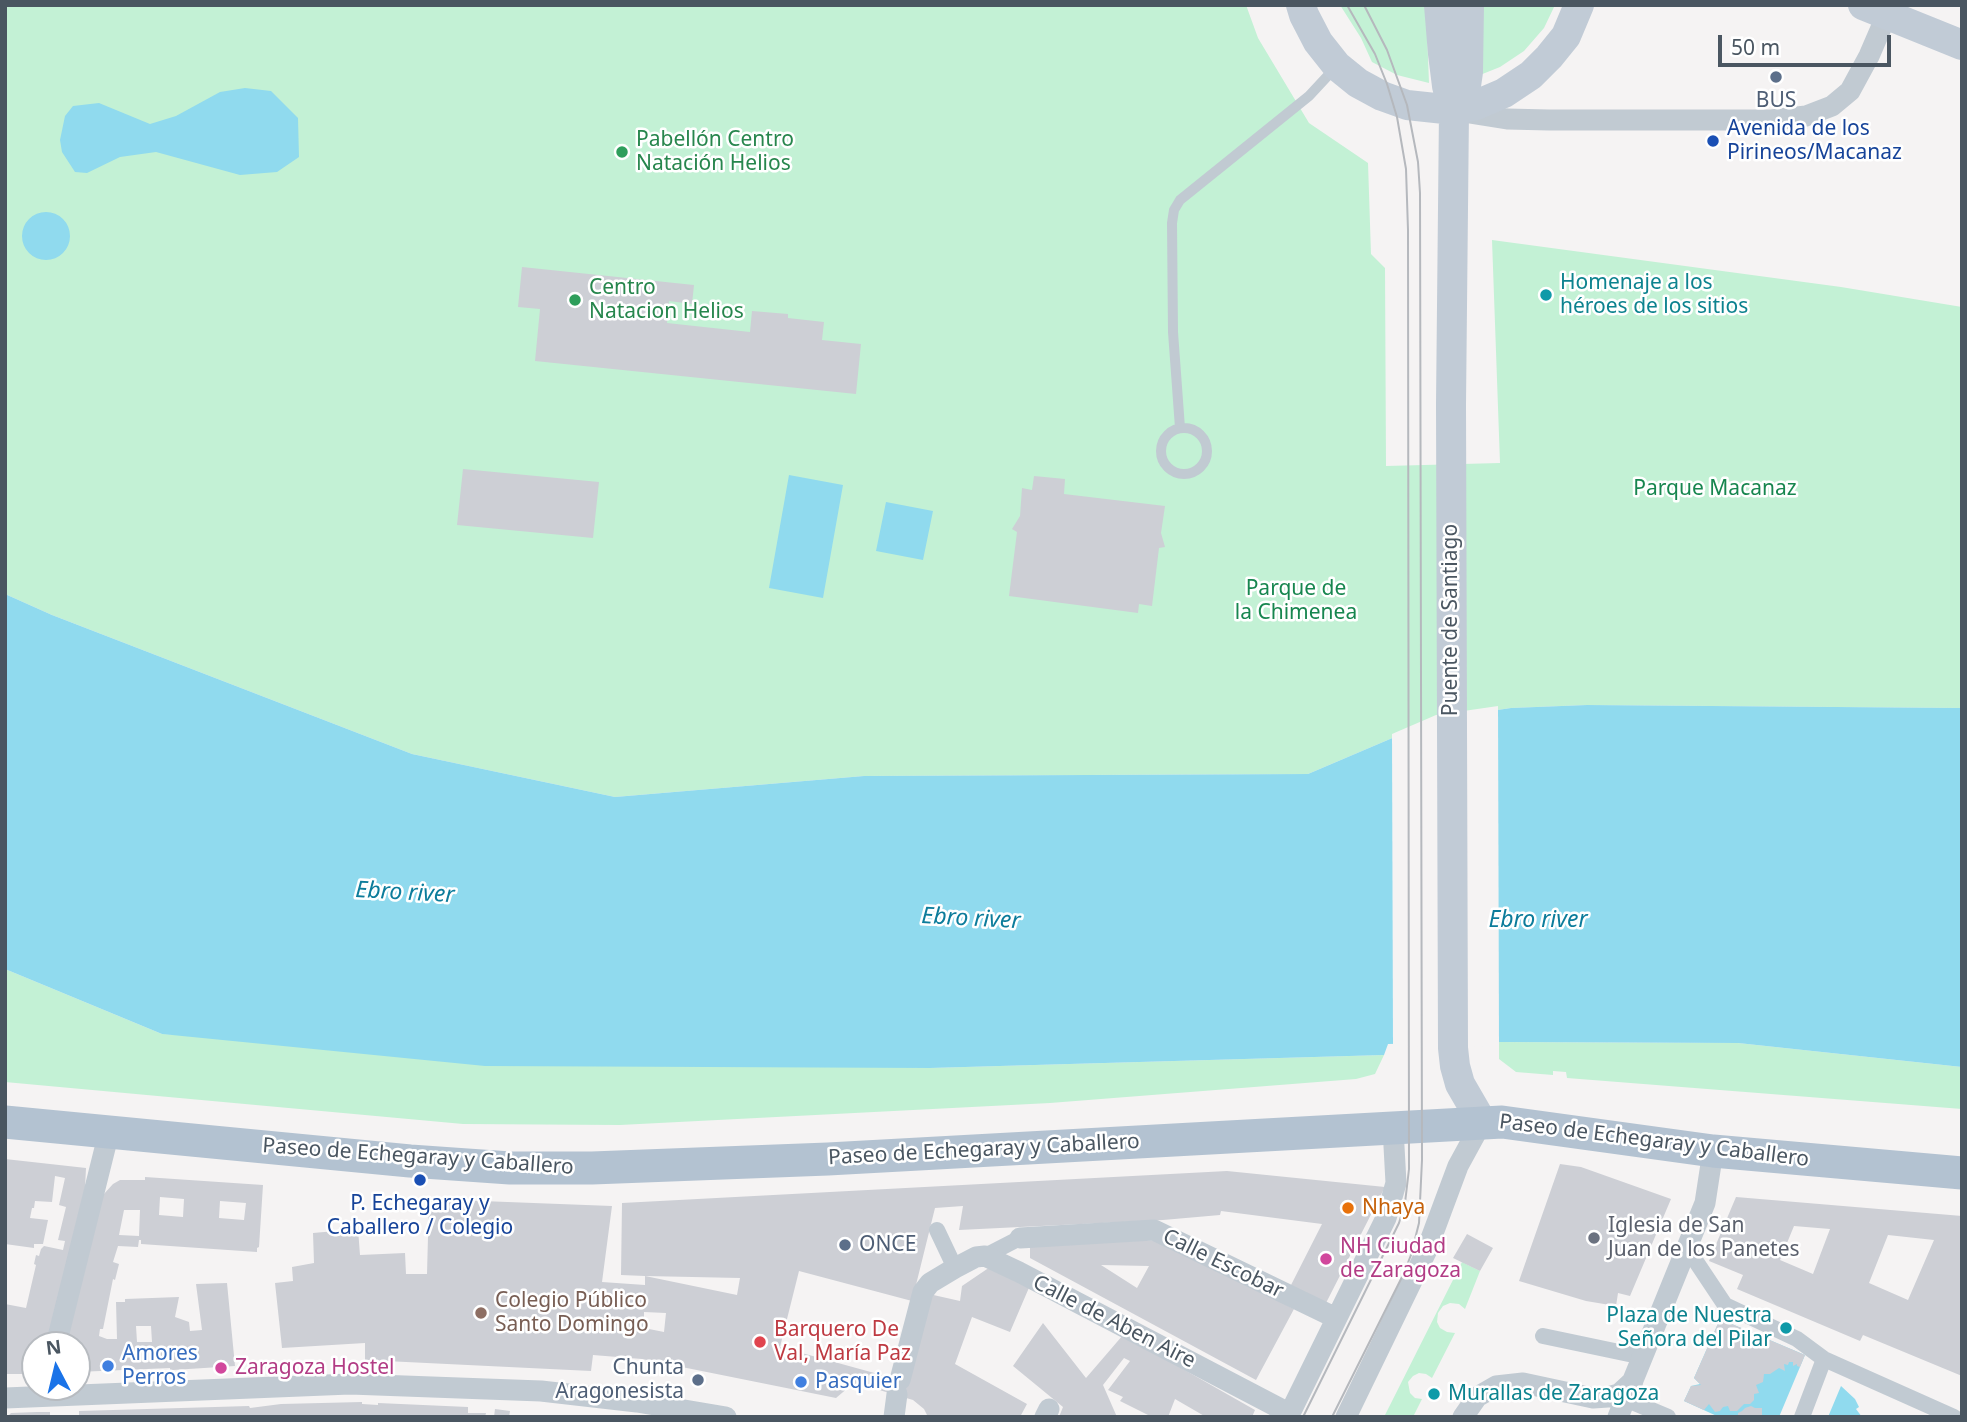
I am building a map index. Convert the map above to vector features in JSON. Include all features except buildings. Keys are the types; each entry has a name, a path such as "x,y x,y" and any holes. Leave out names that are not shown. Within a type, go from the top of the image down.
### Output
{"main road":[{"path":"1301,5 1318,42 1337,66 1358,83 1407,105 1454,110 1476,105 1504,93 1531,75 1566,36 1578,5"},
{"path":"1439,5 1447,86 1454,110"},
{"path":"1454,110 1466,86 1469,5"},
{"path":"1880,8 1962,45"},
{"name":"Puente de Santiago","path":"1454,110 1451,404 1453,1048 1460,1084 1482,1122"},
{"name":"Paseo de Echegaray y Caballero","path":"5,1122 410,1161 510,1168 592,1168 828,1159 1502,1122 1713,1151 1962,1172"}],"street":[{"path":"1454,110 1507,119 1549,120 1771,120 1806,116 1832,106 1850,91 1865,65 1880,8"},
{"path":"1346,1417 1426,1252 1458,1166 1482,1122"},
{"path":"1336,1318 1387,1218 1392,1202 1397,1174 1393,1128"},
{"path":"59,1331 109,1132"},
{"path":"1623,1398 1643,1357 1705,1203 1713,1151"},
{"path":"937,1230 955,1268"},
{"name":"Calle Escobar","path":"985,1256 1020,1238 1154,1230 1336,1318"},
{"path":"1687,1248 1725,1305 1797,1339 1824,1359 1954,1417"},
{"path":"894,1417 898,1387 923,1292 930,1283 955,1268 976,1257 985,1256"},
{"name":"Calle de Aben Aire","path":"985,1256 1280,1407 1292,1409 1336,1318"},
{"path":"1543,1336 1643,1357"},
{"path":"1802,1417 1824,1359"},
{"path":"1463,1417 1477,1397 1485,1391 1496,1386 1523,1383 1593,1398 1623,1398 1668,1417"},
{"path":"91,1390 350,1384 492,1388 637,1402 726,1417"}],"lane":[{"path":"1180,428 1173,332 1174,210 1180,200 1309,96 1337,66"},
{"path":"1187,427 1200,433 1207,445 1208,452 1203,465 1191,473 1177,474 1162,460 1163,440 1173,430 1180,428 1187,427"}],"green space":[{"path":"5,5 1246,5 1258,38 1309,123 1368,163 1371,254 1385,268 1386,466 1500,463 1492,240 1841,287 1962,307 1962,708 1587,705 1511,708 1437,719 1308,774 864,776 615,797 412,754 52,615 5,594"},
{"path":"1340,5 1426,5 1429,83 1397,75 1372,62 1361,38"},
{"path":"1481,5 1555,5 1544,28 1524,51 1500,67 1480,75"},
{"path":"5,969 162,1034 930,1068 1384,1055 1375,1074 1356,1079 1050,1103 620,1125 463,1124 5,1082"},
{"path":"1499,1042 1738,1043 1962,1067 1962,1109 1567,1078 1566,1072 1553,1071 1553,1075 1516,1072 1499,1059"},
{"path":"1462,1262 1480,1271 1465,1309 1459,1304 1450,1303 1443,1306 1438,1313 1437,1322 1440,1328 1455,1333 1432,1378 1419,1373 1408,1382 1410,1393 1415,1398 1422,1399 1413,1417 1384,1417"}],"water":[{"path":"245,88 271,91 298,118 299,157 277,172 240,175 156,152 120,157 87,173 75,172 62,152 60,140 65,116 73,106 99,103 150,124 176,116 220,92"},
{"path":"46,212 63,219 70,236 63,253 46,260 29,253 22,236 29,219"},
{"path":"789,475 843,485 823,598 769,588"},
{"path":"886,502 933,511 923,560 876,551"},
{"name":"Ebro river","path":"5,594 52,615 412,754 615,797 864,776 1308,774 1437,719 1511,708 1587,705 1962,708 1962,1067 1738,1043 1499,1042 1388,1044 1384,1055 930,1068 485,1066 162,1034 5,969"},
{"path":"1720,1319 1805,1355 1779,1417 1719,1417 1684,1401 1691,1386 1700,1384 1694,1378"},
{"path":"1841,1386 1855,1399 1859,1407 1856,1409 1862,1417 1828,1417"}],"pier":[{"path":"1498,706 1499,1046 1393,1047 1392,734 1436,715"}],"tram line":[{"path":"1303,1417 1399,1223 1405,1203 1409,1169 1406,169 1397,117 1387,84 1375,54 1347,5"},
{"path":"1332,1417 1411,1255 1419,1223 1422,1160 1420,193 1418,162 1407,105 1387,50 1364,5"}],"place":[{"name":"BUS","path":"1776,77"},
{"name":"Avenida de los Pirineos/Macanaz","path":"1713,141"},
{"name":"Pabellón Centro Natación Helios","path":"622,152"},
{"name":"Homenaje a los héroes de los sitios","path":"1546,295"},
{"name":"Centro Natacion Helios","path":"575,300"},
{"name":"P. Echegaray y Caballero / Colegio","path":"420,1180"},
{"name":"Nhaya","path":"1348,1208"},
{"name":"Iglesia de San Juan de los Panetes","path":"1594,1238"},
{"name":"ONCE","path":"845,1245"},
{"name":"NH Ciudad de Zaragoza","path":"1326,1259"},
{"name":"Colegio Público Santo Domingo","path":"481,1313"},
{"name":"Plaza de Nuestra Señora del Pilar","path":"1786,1328"},
{"name":"Barquero De Val, María Paz","path":"760,1342"},
{"name":"Amores Perros","path":"108,1366"},
{"name":"Zaragoza Hostel","path":"221,1368"},
{"name":"Chunta Aragonesista","path":"698,1380"},
{"name":"Pasquier","path":"801,1382"},
{"name":"Murallas de Zaragoza","path":"1434,1394"}],"park label":[{"name":"Parque Macanaz","path":"1715,489"},
{"name":"Parque de la Chimenea","path":"1296,601"}]}
